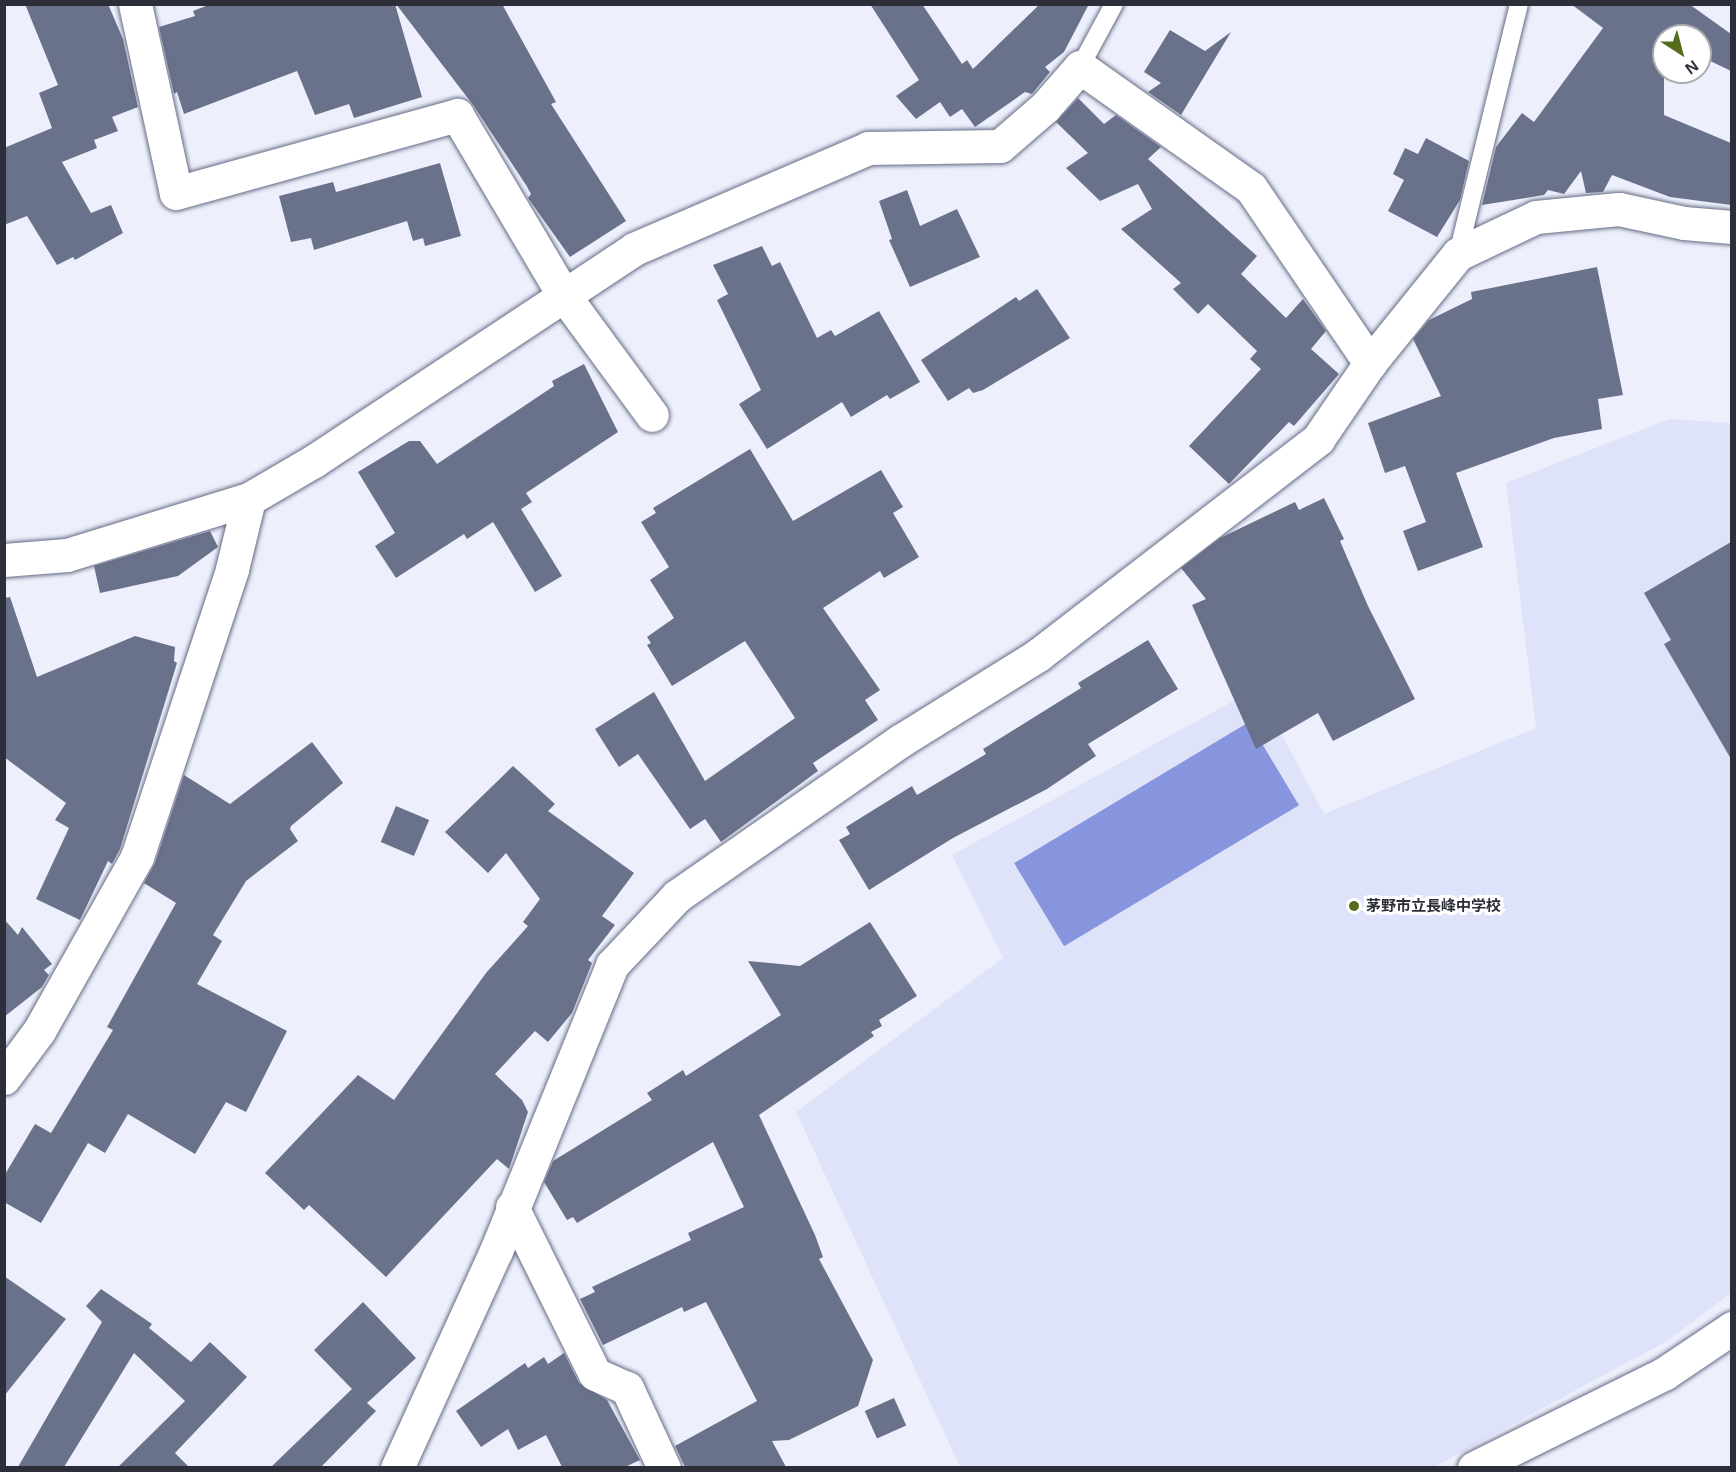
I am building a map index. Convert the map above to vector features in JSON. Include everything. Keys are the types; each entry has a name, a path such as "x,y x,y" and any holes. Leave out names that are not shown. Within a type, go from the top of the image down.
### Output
{"street":[{"path":"135,4 176,193 457,115 563,294 652,415"},
{"path":"4,560 67,555 249,499 314,461 634,249 868,148 1000,146 1045,107 1080,67 1251,188 1370,363"},
{"path":"397,1467 496,1251 612,965 677,896 900,741 1038,655 1318,439 1370,363 1458,254 1504,229 1536,218 1619,209 1684,223 1731,227"},
{"path":"4,1078 39,1031 137,857 232,569 249,499"},
{"path":"512,1207 595,1374 627,1388 664,1467"},
{"path":"1474,1467 1665,1373 1731,1328"}],"lane":[{"path":"1080,67 1114,4"},
{"path":"1458,254 1520,4"}],"shaded area":[{"name":"茅野市立長峰中学校","path":"1669,419 1731,423 1731,1293 1669,1340 1434,1467 960,1467 796,1112 1003,958 952,855 1257,688 1324,814 1536,728 1506,483"}],"water":[{"path":"1249,722 1299,805 1064,946 1014,863"}],"building":[{"path":"25,4 108,4 123,39 138,107 112,117 118,131 94,140 97,148 62,162 91,213 111,205 123,233 75,260 73,257 57,265 27,216 4,225 4,148 52,128 39,93 58,85"},
{"path":"211,4 395,4 422,97 354,118 349,104 315,115 297,71 184,114 177,92 174,94 159,27 195,16 193,11"},
{"path":"396,4 502,4 556,102 551,104 626,221 570,257 528,198 531,194 526,185 473,105"},
{"path":"870,4 922,4 962,64 967,60 973,69 1040,4 1089,4 1064,52 1045,67 1050,72 1032,94 1025,92 975,127 962,109 950,117 940,102 916,119 896,96 919,80"},
{"path":"1571,4 1689,4 1731,34 1731,71 1712,62 1712,24 1652,24 1652,84 1664,84 1664,115 1731,143 1731,205 1670,197 1612,175 1603,192 1586,193 1581,171 1564,194 1548,190 1544,195 1482,205 1496,147 1522,113 1534,122 1603,28"},
{"path":"1170,30 1205,51 1231,32 1181,115 1148,92 1161,83 1144,72"},
{"path":"1078,98 1104,124 1116,115 1161,147 1148,159 1257,256 1241,274 1286,318 1303,299 1326,331 1311,349 1339,374 1294,426 1289,422 1229,484 1189,446 1261,369 1250,359 1257,351 1208,304 1198,314 1173,289 1181,283 1121,229 1152,209 1138,184 1100,201 1066,168 1088,153 1056,122"},
{"path":"1426,138 1469,161 1460,200 1437,237 1388,211 1404,180 1393,174 1405,148 1418,154"},
{"path":"440,163 461,236 425,246 423,238 413,241 407,221 314,250 311,238 291,242 279,196 333,182 336,192"},
{"path":"907,190 920,226 957,209 980,257 910,287 889,240 892,239 879,201"},
{"path":"762,246 772,266 780,262 817,338 831,330 835,336 879,311 920,382 890,399 887,395 851,417 842,402 767,449 739,404 761,390 717,300 728,294 713,265"},
{"path":"1597,267 1623,395 1598,399 1602,429 1554,438 1456,473 1483,547 1418,571 1403,531 1426,522 1405,466 1385,473 1368,423 1441,396 1413,339 1429,320 1472,299 1471,292"},
{"path":"1037,289 1070,338 983,390 973,393 969,388 948,401 921,360 1016,297 1019,301"},
{"path":"584,364 618,432 526,493 532,502 521,509 562,576 535,592 493,522 467,539 464,534 396,578 375,546 395,533 358,472 409,441 420,441 437,464 554,386 552,381"},
{"path":"750,449 793,521 881,470 903,507 893,513 919,557 884,578 880,571 823,608 880,690 865,700 878,720 813,763 818,771 721,842 705,819 690,829 638,754 619,767 595,729 654,692 705,781 795,718 745,641 672,686 647,645 651,643 647,637 674,618 650,580 669,567 641,522 656,513 653,508"},
{"path":"1324,498 1344,539 1340,541 1368,606 1415,699 1333,741 1318,713 1256,749 1192,605 1206,599 1181,568 1220,538 1295,502 1299,510"},
{"path":"210,531 218,547 178,576 100,593 94,566"},
{"path":"1731,542 1731,759 1664,644 1671,640 1644,593"},
{"path":"10,597 37,677 135,636 175,647 174,661 177,663 120,849 112,864 108,861 80,920 36,899 69,828 55,820 66,803 4,757 4,598"},
{"path":"1148,640 1178,689 1088,744 1096,756 1047,789 953,838 869,890 839,840 850,834 846,827 912,786 917,795 986,754 983,749 1081,688 1078,683"},
{"path":"312,742 343,783 291,826 290,829 298,841 246,881 213,935 222,941 197,984 287,1031 246,1112 226,1102 195,1154 128,1114 105,1153 88,1143 41,1223 4,1202 4,1176 35,1124 51,1133 113,1030 107,1027 176,903 144,883 155,863 184,775 230,804"},
{"path":"513,766 555,804 548,811 634,873 602,916 615,925 588,960 592,963 572,1013 548,1042 535,1031 495,1074 522,1100 528,1112 509,1169 497,1159 386,1277 309,1205 304,1210 265,1173 358,1075 394,1100 486,973 528,926 523,922 540,899 506,853 488,873 445,832"},
{"path":"396,806 429,820 414,856 381,842"},
{"path":"4,919 18,935 22,927 52,964 44,970 49,975 42,987 4,1017"},
{"path":"870,922 917,996 879,1020 882,1026 871,1032 874,1036 759,1115 815,1235 823,1257 819,1259 873,1360 858,1406 789,1440 772,1441 786,1467 685,1467 675,1446 757,1401 706,1302 684,1312 682,1307 603,1345 580,1299 595,1292 592,1287 691,1240 688,1233 744,1207 713,1142 577,1223 573,1217 567,1220 544,1182 553,1161 652,1100 647,1093 683,1070 686,1076 781,1015 748,961 800,966"},
{"path":"4,1276 66,1319 4,1396"},
{"path":"101,1289 152,1324 149,1328 191,1362 210,1342 247,1377 175,1453 189,1467 118,1467 185,1401 134,1353 64,1467 18,1467 102,1322 86,1306"},
{"path":"363,1302 416,1358 367,1403 376,1411 321,1467 271,1467 352,1389 314,1350"},
{"path":"564,1353 579,1383 607,1400 640,1460 625,1467 562,1467 546,1435 518,1450 508,1429 481,1447 456,1411 525,1363 528,1368 544,1357 548,1364"},
{"path":"894,1398 906,1425 877,1438 865,1411"}],"place":[{"name":"茅野市立長峰中学校","path":"1354,906"}]}
